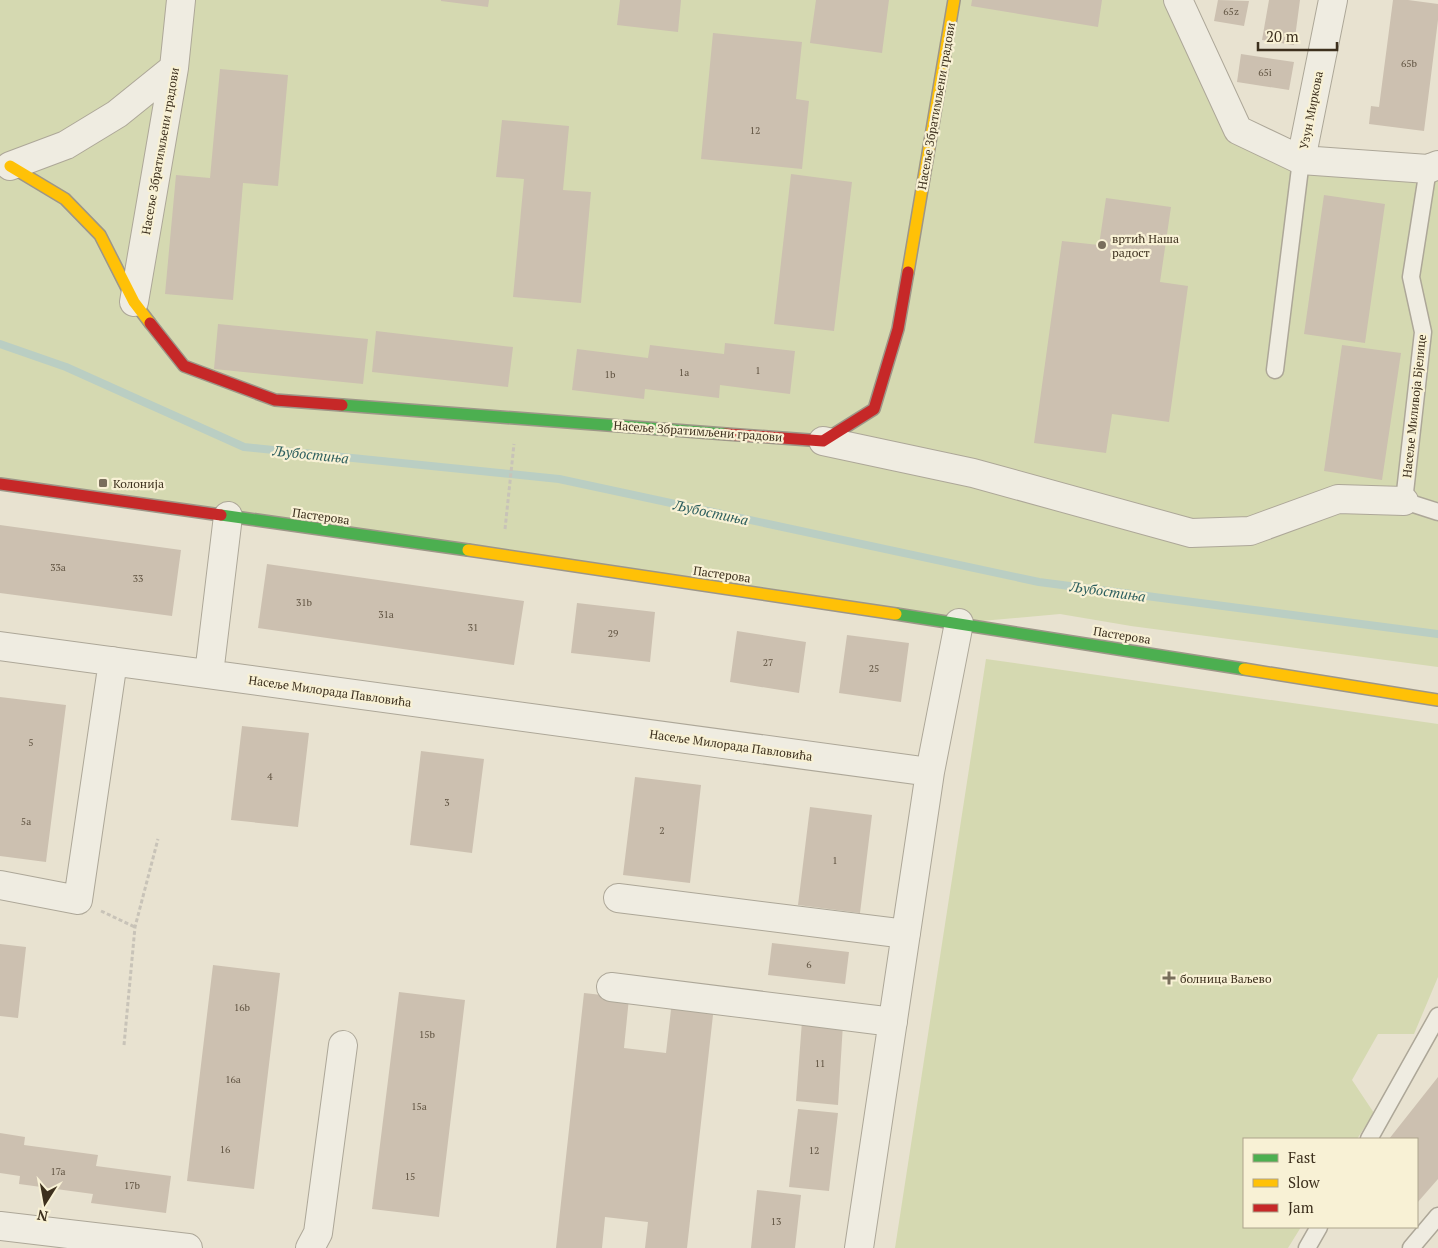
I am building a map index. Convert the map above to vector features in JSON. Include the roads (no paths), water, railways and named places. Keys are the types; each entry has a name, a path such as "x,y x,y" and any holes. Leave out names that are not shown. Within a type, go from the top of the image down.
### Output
{"street":[{"name":"Насеље Збратимљени градови","path":"134,302 174,68 181,0"},
{"name":"Насеље Збратимљени градови","path":"3,165 65,199 100,235 134,302 184,366 275,400 823,441 874,409 890,356 898,329 954,0"},
{"path":"1178,0 1238,130 1301,160 1433,167"},
{"name":"Узун Миркова","path":"1301,160 1333,0"},
{"path":"3,165 66,145 117,114 174,68"},
{"path":"823,441 973,473 1191,533 1250,531 1338,500 1404,501"},
{"name":"Пастерова","path":"0,484 502,555 960,623 1438,700"},
{"path":"209,674 228,516"},
{"path":"859,1248 930,772 960,623"},
{"name":"Насеље Милорада Павловића","path":"0,646 930,772"},
{"path":"0,886 78,900 113,661"},
{"path":"618,898 906,934"},
{"path":"611,987 893,1022"},
{"path":"310,1248 318,1233 343,1045"},
{"path":"0,1226 188,1248"}],"lane":[{"path":"1276,370 1301,160"},
{"name":"Насеље Миливоја Бјелице","path":"1404,501 1423,332 1411,277 1433,167"},
{"path":"1404,501 1438,512"},
{"path":"1369,1138 1438,1016"},
{"path":"1412,1248 1438,1216"},
{"path":"1307,1248 1318,1228"}],"waterway":[{"name":"Љубостиња","path":"0,344 66,367 244,447 559,479 1039,582 1438,634"}],"place":[{"name":"вртић Наша радост","path":"1102,245"},
{"name":"Колонија","path":"103,483"},
{"name":"болница Ваљево","path":"1169,978"}]}
